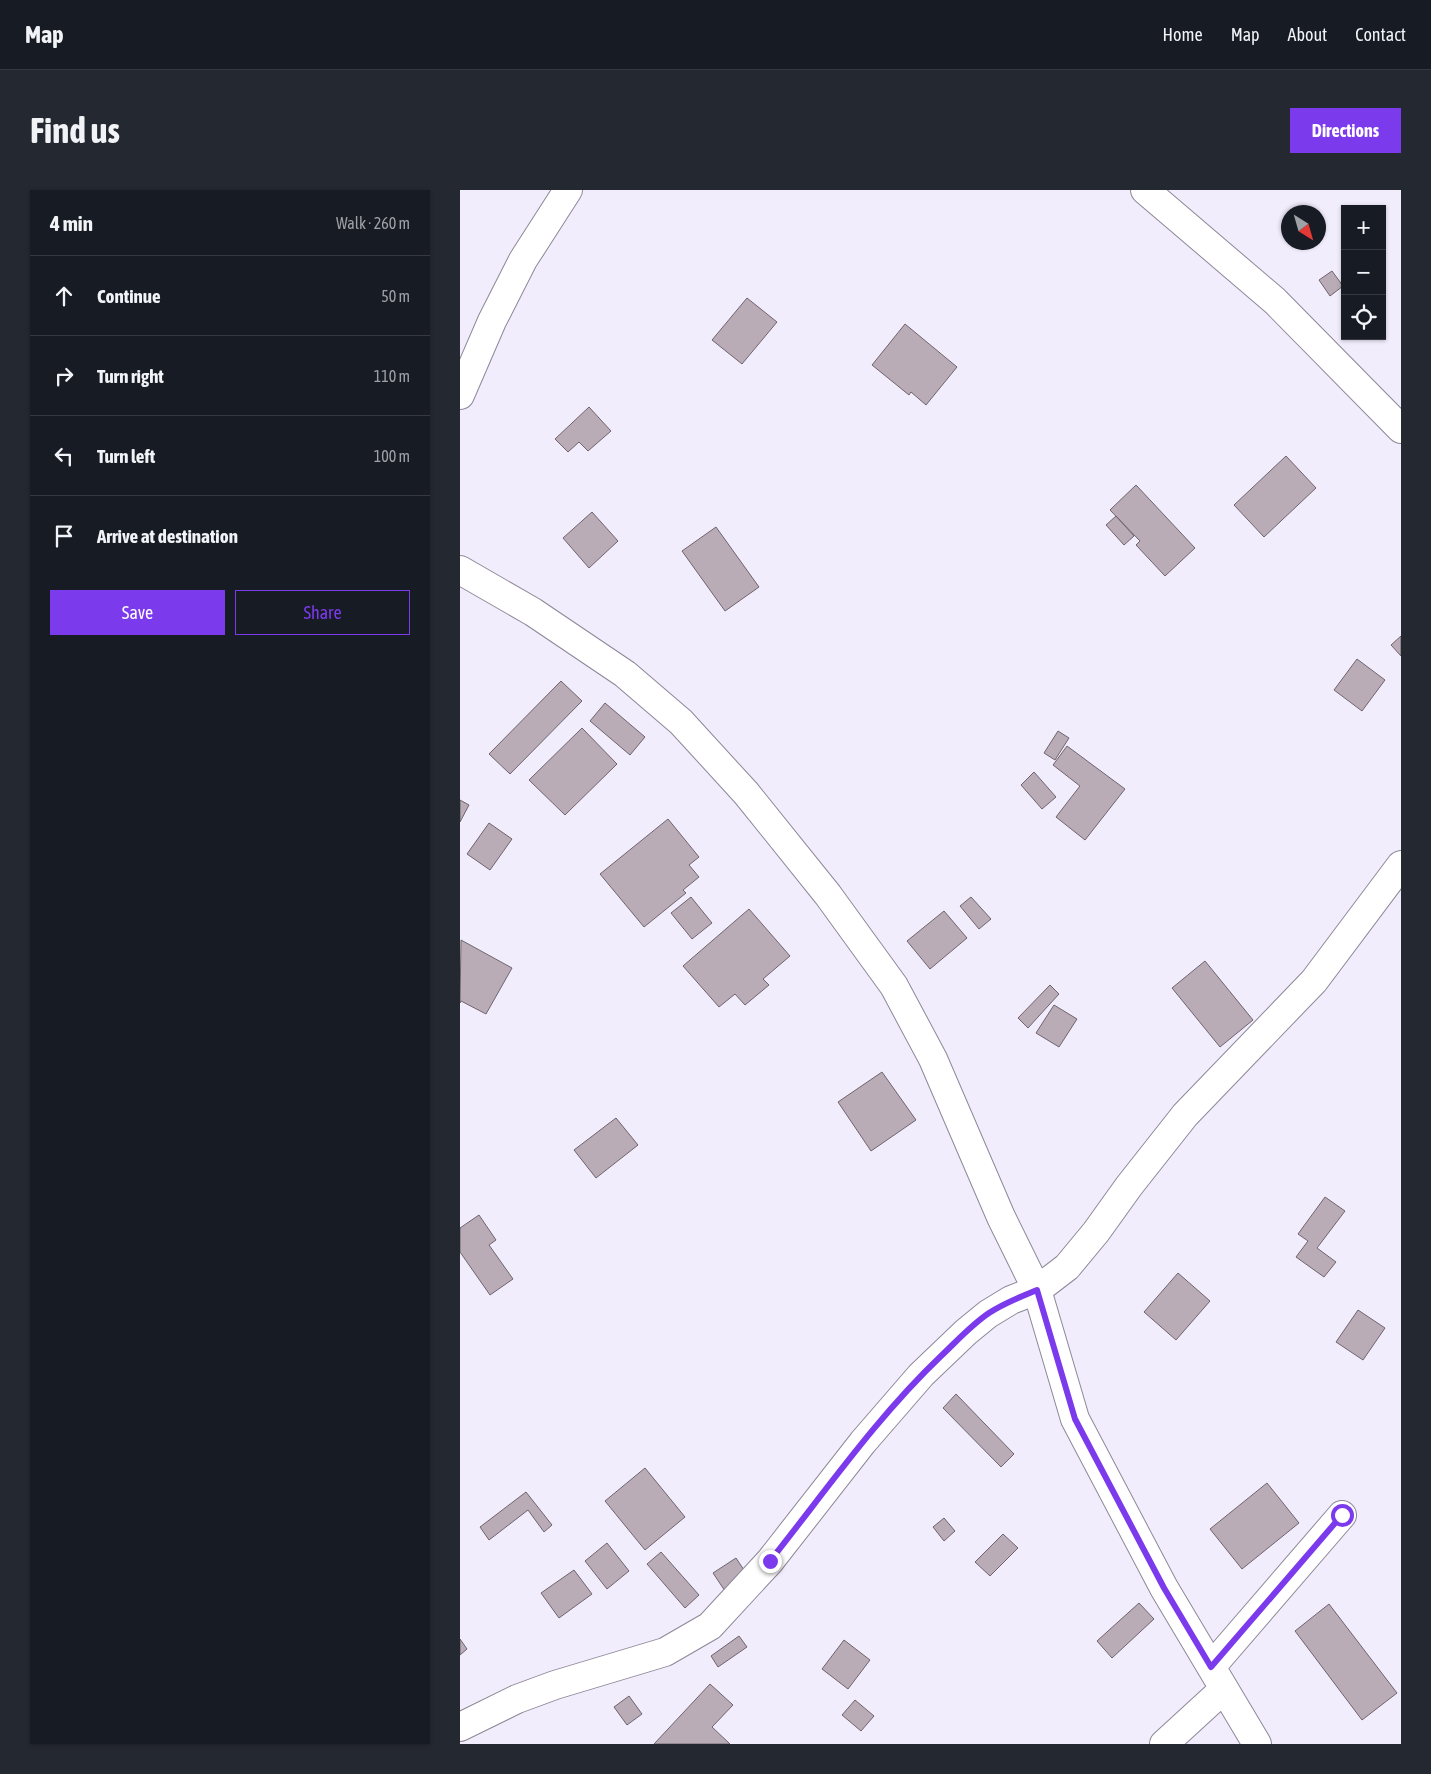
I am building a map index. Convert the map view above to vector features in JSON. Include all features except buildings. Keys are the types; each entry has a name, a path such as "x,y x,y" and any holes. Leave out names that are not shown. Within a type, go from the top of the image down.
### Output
{"street":[{"path":"460,395 492,321 523,260 568,190"},
{"path":"1160,194 1275,301 1401,430"},
{"path":"460,570 533,612 625,674 681,722 746,793 828,895 894,986 933,1059 1002,1218 1037,1290 1075,1419 1164,1588 1256,1744"},
{"path":"460,1727 517,1699 555,1685 664,1652 710,1626 770,1561 863,1442 921,1376 966,1332 988,1314 1011,1300 1037,1290 1066,1267 1096,1232 1129,1186 1185,1115 1314,981 1401,865"},
{"path":"1164,1744 1218,1678 1342,1515"}],"route":[{"path":"770,1561 863,1442 921,1376 966,1332 988,1314 1011,1300 1037,1290 1075,1419 1164,1588 1211,1667 1342,1515"}]}
